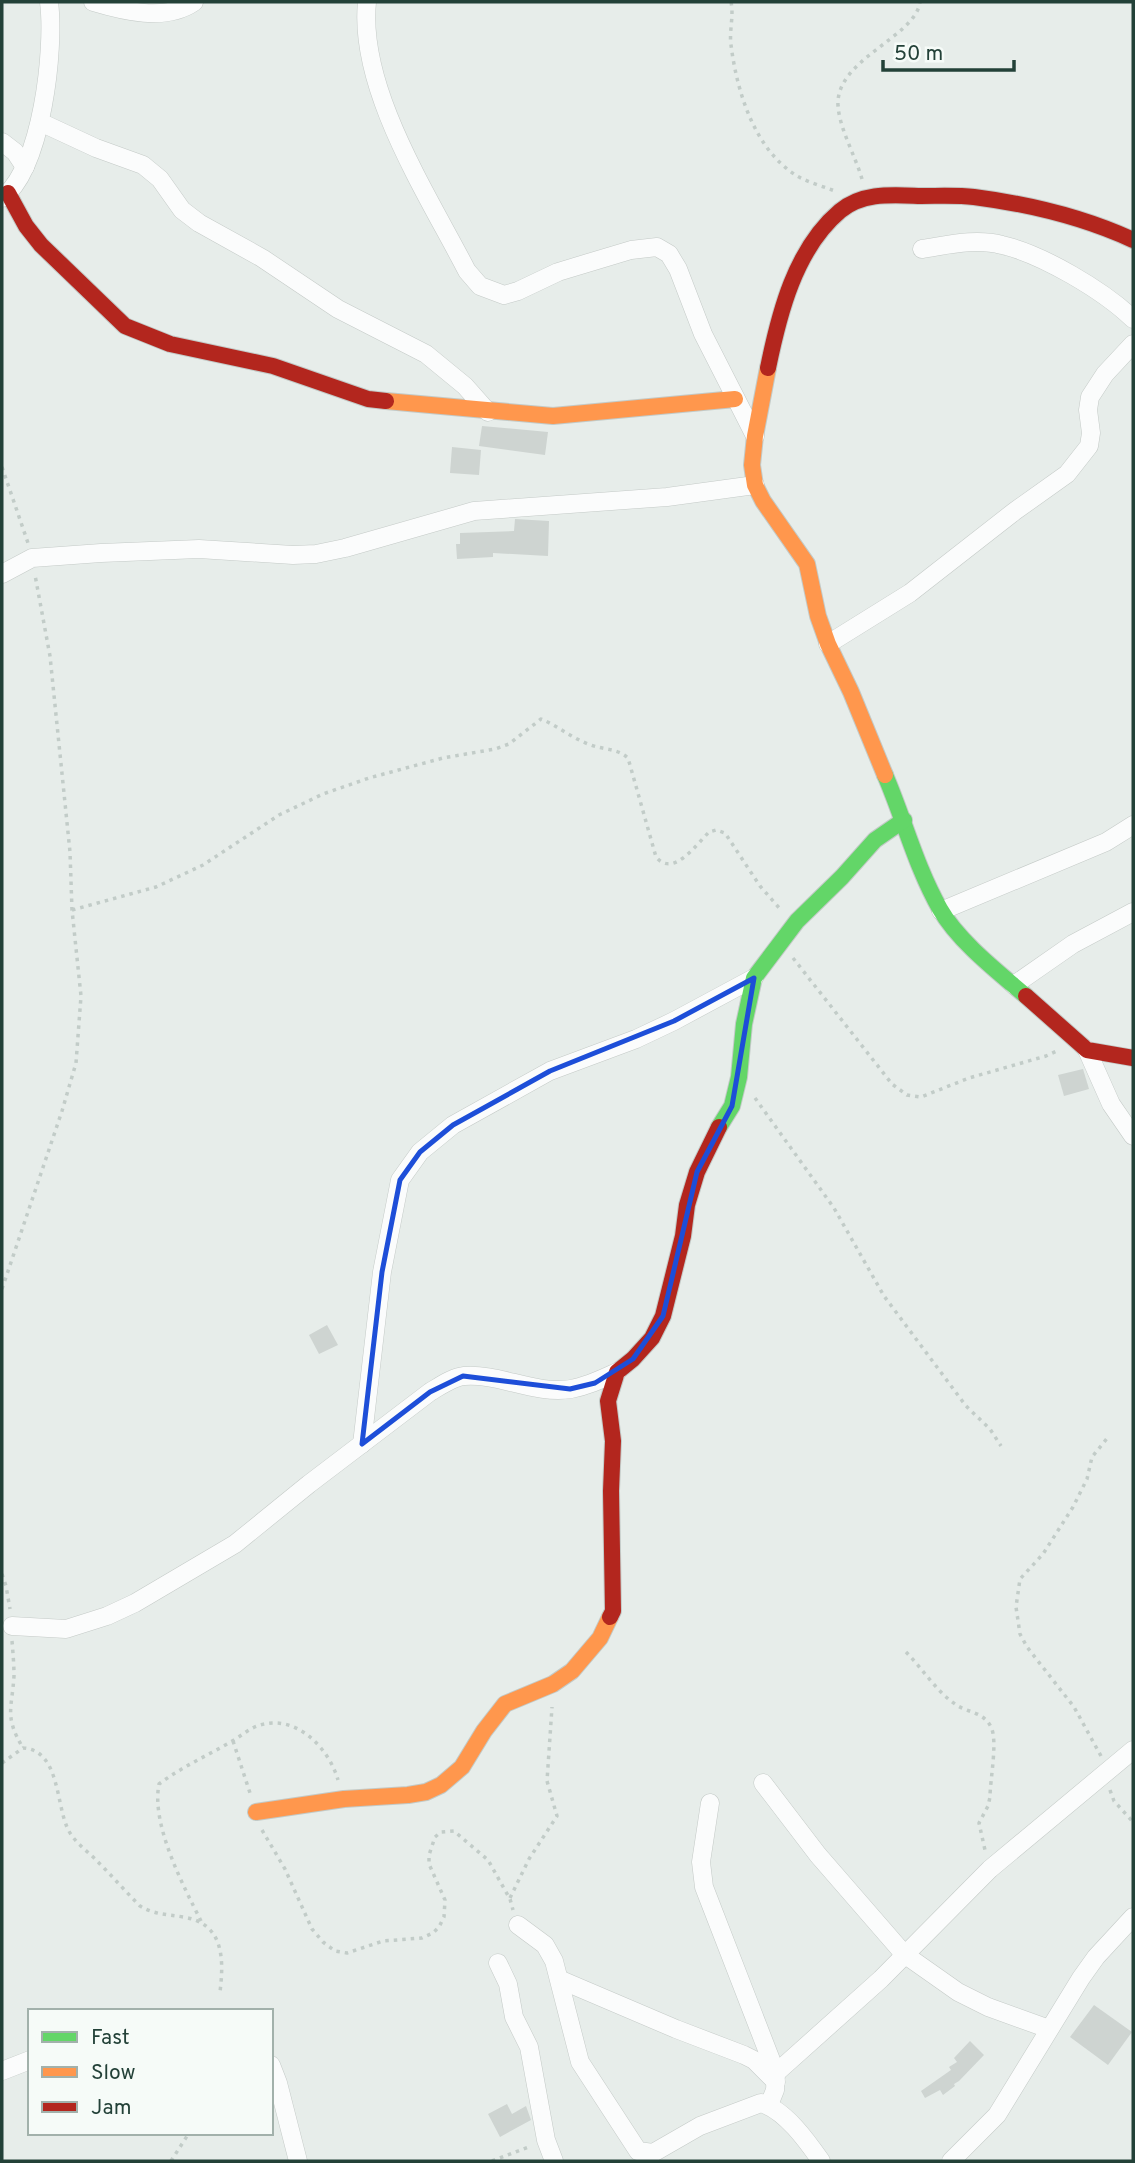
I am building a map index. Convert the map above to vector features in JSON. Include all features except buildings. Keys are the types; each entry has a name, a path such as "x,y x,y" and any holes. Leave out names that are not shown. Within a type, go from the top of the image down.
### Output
{"street":[{"path":"49,2 49,63 40,122 24,167 5,195 41,245 125,326 170,344 273,366 368,399 488,412 553,415 735,399"},
{"path":"93,2 156,13 187,7 194,2"},
{"path":"367,2 368,48 402,150 467,271 480,286 504,295 558,272 631,250 657,247 669,254 678,269 703,334 755,436"},
{"path":"40,122 96,148 143,165 160,179 182,210 199,223 262,258 338,309 426,354 465,386 488,412"},
{"path":"2,142 15,152 24,167"},
{"path":"1133,240 1058,213 985,199 880,195 862,199 839,212 802,260 789,289 773,344 752,465 755,485 763,501 807,564 818,616 828,644 904,820 922,873 941,911 977,953 1081,1044 1111,1104 1133,1136"},
{"path":"922,249 968,242 1001,244 1038,257 1097,292 1133,319"},
{"path":"828,644 910,593 1067,474 1089,446 1090,397 1105,374 1133,344"},
{"path":"2,574 32,558 186,549 316,554 474,511 667,497 755,485"},
{"path":"12,1626 66,1629 107,1616 135,1603 235,1544 430,1392 463,1376 539,1389 570,1389 617,1372 633,1359 652,1338 663,1316 683,1236 687,1205 697,1172 714,1134 732,1106 754,978 797,921 875,840 904,820"},
{"path":"941,911 1106,842 1133,825"},
{"path":"1014,985 1073,944 1133,912"},
{"path":"362,1444 382,1272 400,1180 420,1152 453,1125 550,1071 665,1026 754,978"},
{"path":"1081,1044 1133,1058"},
{"path":"256,1812 344,1799 408,1795 426,1792 442,1785 462,1767 484,1731 505,1704 553,1684 572,1671 600,1638 614,1611 611,1491 613,1441 608,1401 617,1372"},
{"path":"769,2105 776,2077 881,1979 990,1869 1133,1750"},
{"path":"763,1783 818,1855 904,1954 958,1992 988,2007 1049,2029"},
{"path":"710,1803 701,1862 704,1887 776,2077"},
{"path":"952,2161 997,2115 1096,1957 1133,1917"},
{"path":"518,1925 545,1945 554,1961 580,2062 634,2147 634,2157 653,2153 700,2126 761,2103 769,2105 788,2122 818,2160"},
{"path":"498,1963 508,1984 514,2017 529,2047 546,2140 554,2161"},
{"path":"561,1980 744,2055 776,2077"},
{"path":"2,2071 28,2061"},
{"path":"273,2069 298,2161"}],"path":[{"path":"731,2 730,34 735,69 749,115 766,147 781,165 797,177 862,199"},
{"path":"862,199 838,107 838,92 845,79 859,64 914,16 920,2"},
{"path":"2,467 32,558 50,656 70,852 72,910 81,996 76,1062 2,1289"},
{"path":"72,910 156,887 203,865 279,815 323,794 369,778 443,758 495,749 509,744 541,719 575,738 593,746 622,753 628,758 659,862 676,864 709,832 716,830 725,833 760,886 778,907 797,921"},
{"path":"779,942 892,1084 908,1094 921,1097 981,1074 1081,1044"},
{"path":"739,1077 834,1208 884,1296 966,1406 990,1430 1001,1446"},
{"path":"1109,1436 1092,1457 1087,1479 1073,1507 1043,1554 1020,1579 1016,1606 1020,1634 1074,1707 1108,1772 1114,1801 1133,1822"},
{"path":"2,1574 12,1626 14,1671 9,1714 13,1732 23,1748"},
{"path":"906,1652 953,1704 975,1712 991,1726 990,1797 979,1823 990,1869"},
{"path":"510,1899 529,1859 557,1816 547,1782 553,1684"},
{"path":"220,1992 223,1964 221,1950 210,1930 201,1921 170,1849 160,1818 157,1798 159,1784 194,1760 259,1725 280,1723 303,1732 316,1742 334,1764 344,1799"},
{"path":"233,1741 261,1828 285,1869 312,1929 335,1951 347,1953 383,1941 422,1938 439,1927 444,1917 445,1900 429,1864 429,1856 435,1837 441,1832 454,1831 488,1860 510,1899 518,1925"},
{"path":"2,1763 23,1748 30,1748 44,1757 52,1771 63,1817 74,1840 140,1906 151,1913 201,1921"},
{"path":"171,2161 188,2135"},
{"path":"492,2161 546,2140"}],"highlighted area":[{"path":"754,978 732,1106 697,1172 663,1316 633,1359 595,1383 570,1389 463,1376 430,1392 362,1444 382,1272 400,1180 420,1152 453,1125 550,1071 674,1021"}],"traffic: fast":[{"path":"885,775 917,860 940,909 957,933 1026,996"},
{"path":"719,1127 732,1106 739,1077 744,1024 754,978 797,921 875,840 904,820"}],"traffic: slow":[{"path":"768,368 755,436 752,465 755,485 763,501 807,564 818,616 828,644 885,775"},
{"path":"386,401 553,416 735,399"},
{"path":"256,1812 344,1799 408,1795 426,1792 441,1785 462,1767 484,1731 505,1704 553,1684 572,1671 600,1638 610,1617"}],"traffic: jam":[{"path":"8,193 26,226 41,245 125,326 170,344 273,366 368,399 386,401"},
{"path":"768,368 784,305 800,263 824,226 840,211 858,201 899,195 961,196 994,200 1075,218 1133,240"},
{"path":"1026,996 1087,1050 1133,1058"},
{"path":"610,1617 613,1611 613,1441 608,1401 617,1372 652,1338 663,1316 683,1236 687,1205 697,1172 719,1127"}]}
